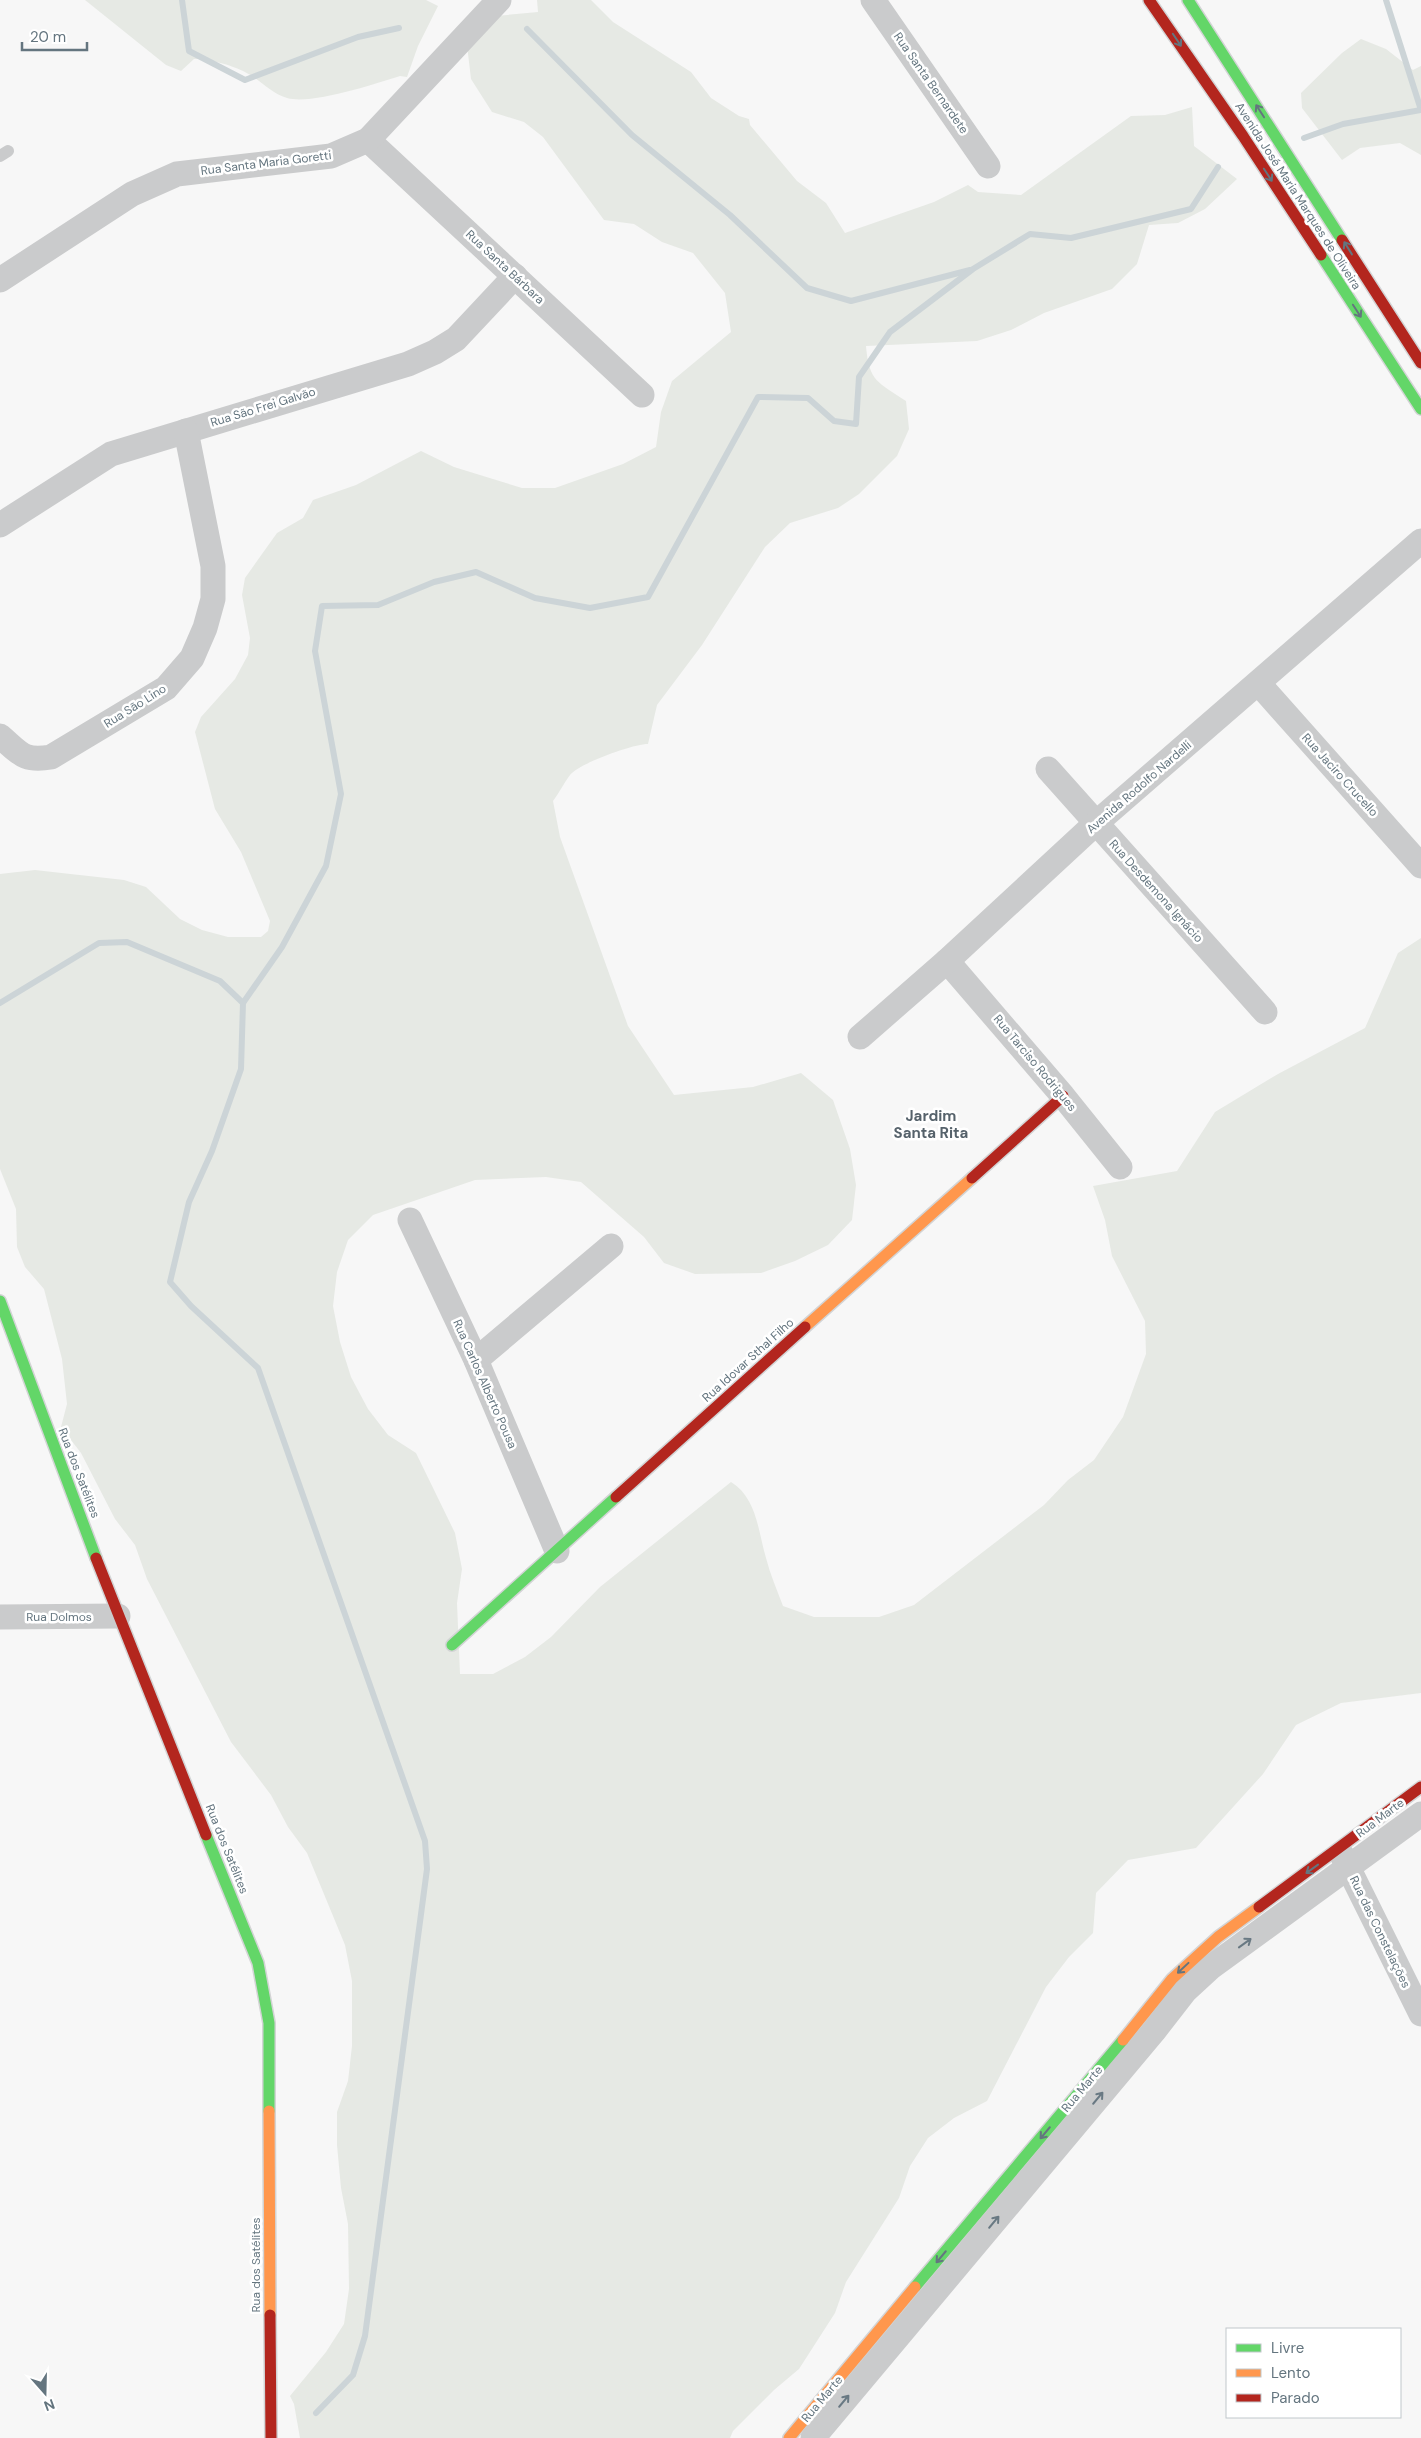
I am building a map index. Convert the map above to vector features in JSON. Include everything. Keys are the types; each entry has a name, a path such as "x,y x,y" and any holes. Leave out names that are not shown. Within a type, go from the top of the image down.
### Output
{"street":[{"name":"Rua Santa Maria Goretti","path":"0,280 132,194 177,174 331,156 368,140 499,0"},
{"name":"Rua Santa Bernardete","path":"873,0 988,166"},
{"name":"Avenida José Maria Marques de Oliveira","path":"1149,0 1242,136 1421,408"},
{"name":"Avenida José Maria Marques de Oliveira","path":"1188,0 1421,363"},
{"name":"Rua Santa Bárbara","path":"368,140 642,395"},
{"name":"Rua São Frei Galvão","path":"0,525 111,454 408,364 435,352 456,339 515,276"},
{"name":"Rua São Lino","path":"0,736 20,753 33,760 51,757 166,688 192,658 205,628 213,599 213,566 186,431"},
{"name":"Avenida Rodolfo Nardelli","path":"860,1037 1095,824 1421,541"},
{"name":"Rua Jaciro Crucello","path":"1258,684 1421,866"},
{"name":"Rua Desdemona Ignácio","path":"1048,769 1095,824 1265,1012"},
{"name":"Rua Tarciso Rodrigues","path":"947,960 1063,1096 1120,1167"},
{"name":"Rua Idovar Sthal Filho","path":"452,1645 1063,1096"},
{"name":"Rua Carlos Alberto Pousa","path":"410,1220 476,1360 557,1551"},
{"path":"476,1360 611,1246"},
{"name":"Rua dos Satélites","path":"0,1301 118,1616 258,1963 269,2023 271,2438"},
{"name":"Rua Dolmos","path":"0,1617 118,1616"},
{"name":"Rua Marte","path":"813,2438 1154,2031 1185,1991 1210,1968 1344,1859 1421,1788"},
{"name":"Rua Marte","path":"789,2438 1152,2006 1172,1979 1218,1937 1421,1814"},
{"name":"Rua das Constelações","path":"1344,1859 1421,2014"}],"shaded area":[{"path":"85,0 426,0 438,6 418,46 407,77 400,76 327,96 298,99 282,96 232,66 200,59 194,59 181,71 166,65"},
{"path":"537,0 591,0 613,22 691,72 711,98 739,116 749,119 750,125 797,181 826,203 845,233 934,202 968,185 978,192 1021,195 1131,116 1165,115 1192,107 1194,146 1237,179 1205,209 1178,223 1149,225 1137,264 1112,289 1044,313 1011,330 977,341 866,346 867,358 877,380 906,401 909,429 897,456 859,494 838,508 790,523 765,547 702,645 657,705 648,744 631,747 584,765 570,775 553,801 560,837 628,1026 674,1095 753,1087 801,1073 833,1100 850,1149 856,1185 852,1220 828,1245 795,1261 761,1273 695,1274 664,1263 644,1237 581,1182 546,1177 475,1180 373,1215 348,1240 337,1272 333,1306 340,1342 351,1377 368,1409 388,1435 416,1453 455,1533 462,1569 457,1603 460,1674 493,1674 525,1657 551,1637 600,1587 731,1482 740,1489 751,1506 783,1606 814,1617 879,1617 914,1605 1044,1505 1068,1480 1094,1460 1123,1417 1146,1354 1145,1321 1112,1256 1105,1220 1093,1186 1177,1171 1215,1112 1278,1074 1365,1028 1398,953 1421,938 1421,1693 1341,1703 1296,1725 1263,1774 1196,1848 1128,1860 1096,1893 1093,1933 1069,1957 1046,1987 987,2101 954,2118 928,2138 910,2166 899,2198 846,2282 835,2313 799,2369 774,2390 733,2431 730,2438 300,2438 294,2404 290,2396 326,2352 344,2324 349,2289 348,2224 341,2188 337,2145 337,2112 348,2081 352,2046 352,1981 345,1945 307,1853 288,1827 271,1795 231,1742 147,1579 135,1545 115,1519 81,1453 61,1427 67,1404 62,1359 44,1289 25,1267 17,1247 16,1209 0,1169 0,874 35,870 124,880 146,887 180,919 202,930 228,937 261,937 268,931 270,921 241,852 215,809 195,732 201,717 235,679 248,655 250,638 242,595 245,578 277,533 303,518 313,500 356,485 421,451 454,467 522,488 555,488 623,464 656,447 661,412 672,381 731,332 725,293 693,253 662,242 634,224 604,220 543,137 524,122 492,112 471,79 467,45 485,17 538,12"},
{"path":"1361,39 1386,49 1413,70 1421,66 1421,155 1400,143 1360,148 1342,160 1302,108 1301,93 1342,53"}],"waterway":[{"path":"182,0 189,51 245,80 358,37 399,28"},
{"path":"1386,0 1421,110"},
{"path":"527,29 632,135 730,215 807,288 851,301 970,270"},
{"path":"1304,138 1343,124 1421,110"},
{"path":"316,2413 353,2375 365,2336 427,1869 425,1841 258,1368 191,1306 170,1282 189,1202 212,1151 241,1069 243,1003 282,947 326,866 341,794 315,651 322,606 378,605 434,582 476,572 535,598 590,608 648,597 758,397 808,398 834,421 856,424 859,377 890,332 973,269 1030,234 1071,238 1191,209 1218,167"},
{"path":"0,1003 99,943 127,942 220,981 243,1003"}],"traffic: fast":[{"path":"1188,0 1342,240"},
{"path":"1321,255 1421,409"},
{"path":"0,1301 96,1558"},
{"path":"452,1645 616,1497"},
{"path":"206,1835 258,1963 269,2023 269,2111"},
{"path":"915,2287 1123,2040"}],"traffic: slow":[{"path":"805,1327 972,1178"},
{"path":"1123,2040 1172,1979 1218,1937 1259,1907"},
{"path":"269,2111 270,2315"},
{"path":"789,2438 915,2287"}],"traffic: jam":[{"path":"1149,0 1243,136 1321,255"},
{"path":"1342,240 1421,363"},
{"path":"972,1178 1063,1096"},
{"path":"616,1497 805,1327"},
{"path":"96,1558 206,1835"},
{"path":"1259,1907 1421,1787"},
{"path":"270,2315 271,2438"}],"district":[{"name":"Jardim Santa Rita","path":"931,1124"}]}
